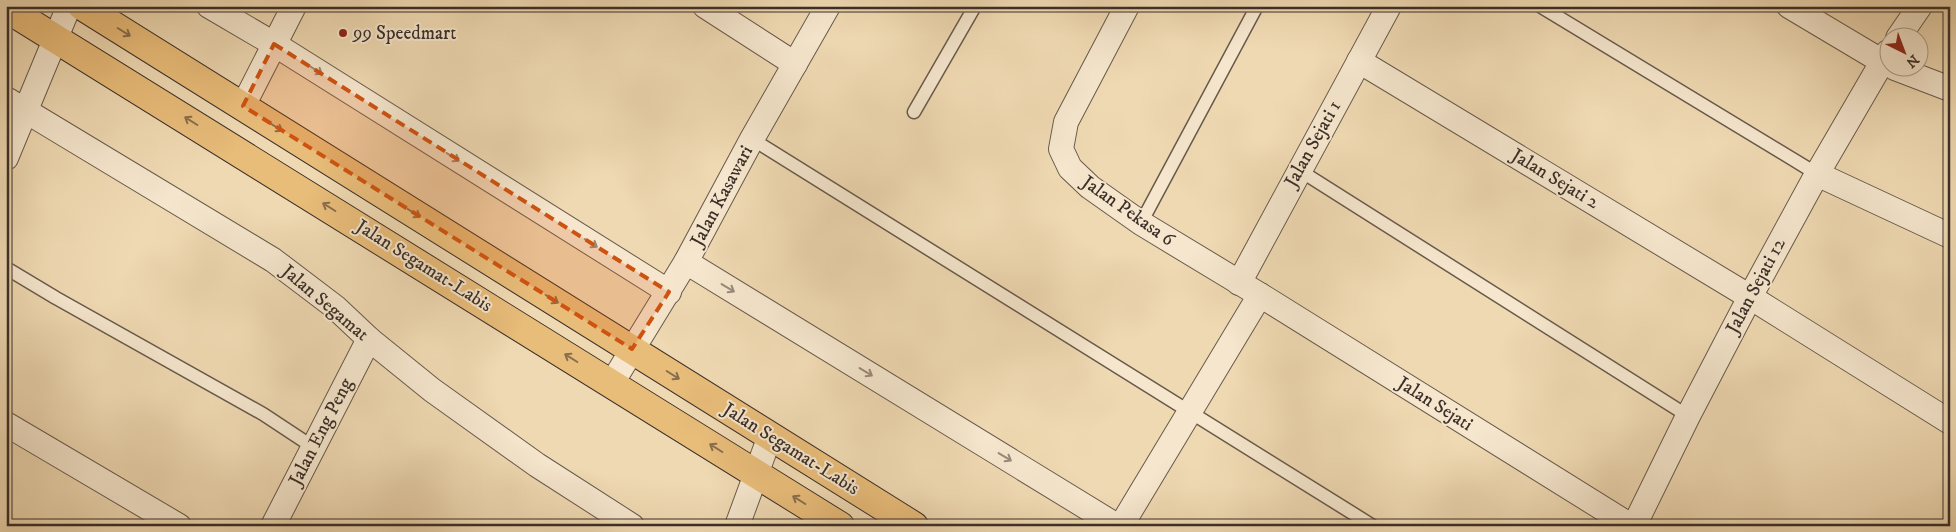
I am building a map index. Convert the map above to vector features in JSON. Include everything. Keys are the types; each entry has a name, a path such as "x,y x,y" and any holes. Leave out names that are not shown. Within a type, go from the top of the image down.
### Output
{"highway":[{"name":"Jalan Segamat-Labis","path":"82,6 914,526"},
{"name":"Jalan Segamat-Labis","path":"6,8 840,526"}],"street":[{"path":"6,158 69,6"},
{"path":"209,6 274,44 669,292"},
{"path":"243,106 294,6"},
{"path":"705,6 795,64"},
{"name":"Jalan Kasawari","path":"612,383 669,292 752,139 828,6"},
{"name":"Jalan Pekasa 6","path":"1128,6 1066,122 1061,149 1070,168 1090,187 1141,223 1239,283"},
{"name":"Jalan Sejati 1","path":"1239,283 1389,6"},
{"path":"1789,6 1878,56"},
{"path":"1905,28 1920,6"},
{"name":"Jalan Sejati 2","path":"1359,61 1750,297 1950,422"},
{"name":"Jalan Sejati 12","path":"1632,526 1750,297 1817,174 1878,78"},
{"path":"1925,78 1950,89"},
{"name":"Jalan Segamat","path":"6,99 273,260 335,307 369,339 432,390 536,466 632,526"},
{"path":"1817,174 1950,236"},
{"path":"686,262 1117,526"},
{"name":"Jalan Sejati","path":"1239,283 1632,526"},
{"path":"1121,526 1260,295"},
{"name":"Jalan Eng Peng","path":"274,526 369,339"},
{"path":"6,424 179,526"},
{"path":"737,526 770,436"}],"lane":[{"path":"914,112 975,6"},
{"path":"1141,223 1257,6"},
{"path":"1540,6 1817,174"},
{"path":"752,139 1373,526"},
{"path":"1299,170 1688,416"},
{"path":"6,268 263,414 313,447"}],"highlighted area":[{"path":"274,44 669,292 632,349 243,106"}],"place":[{"name":"99 Speedmart","path":"343,33"}]}
